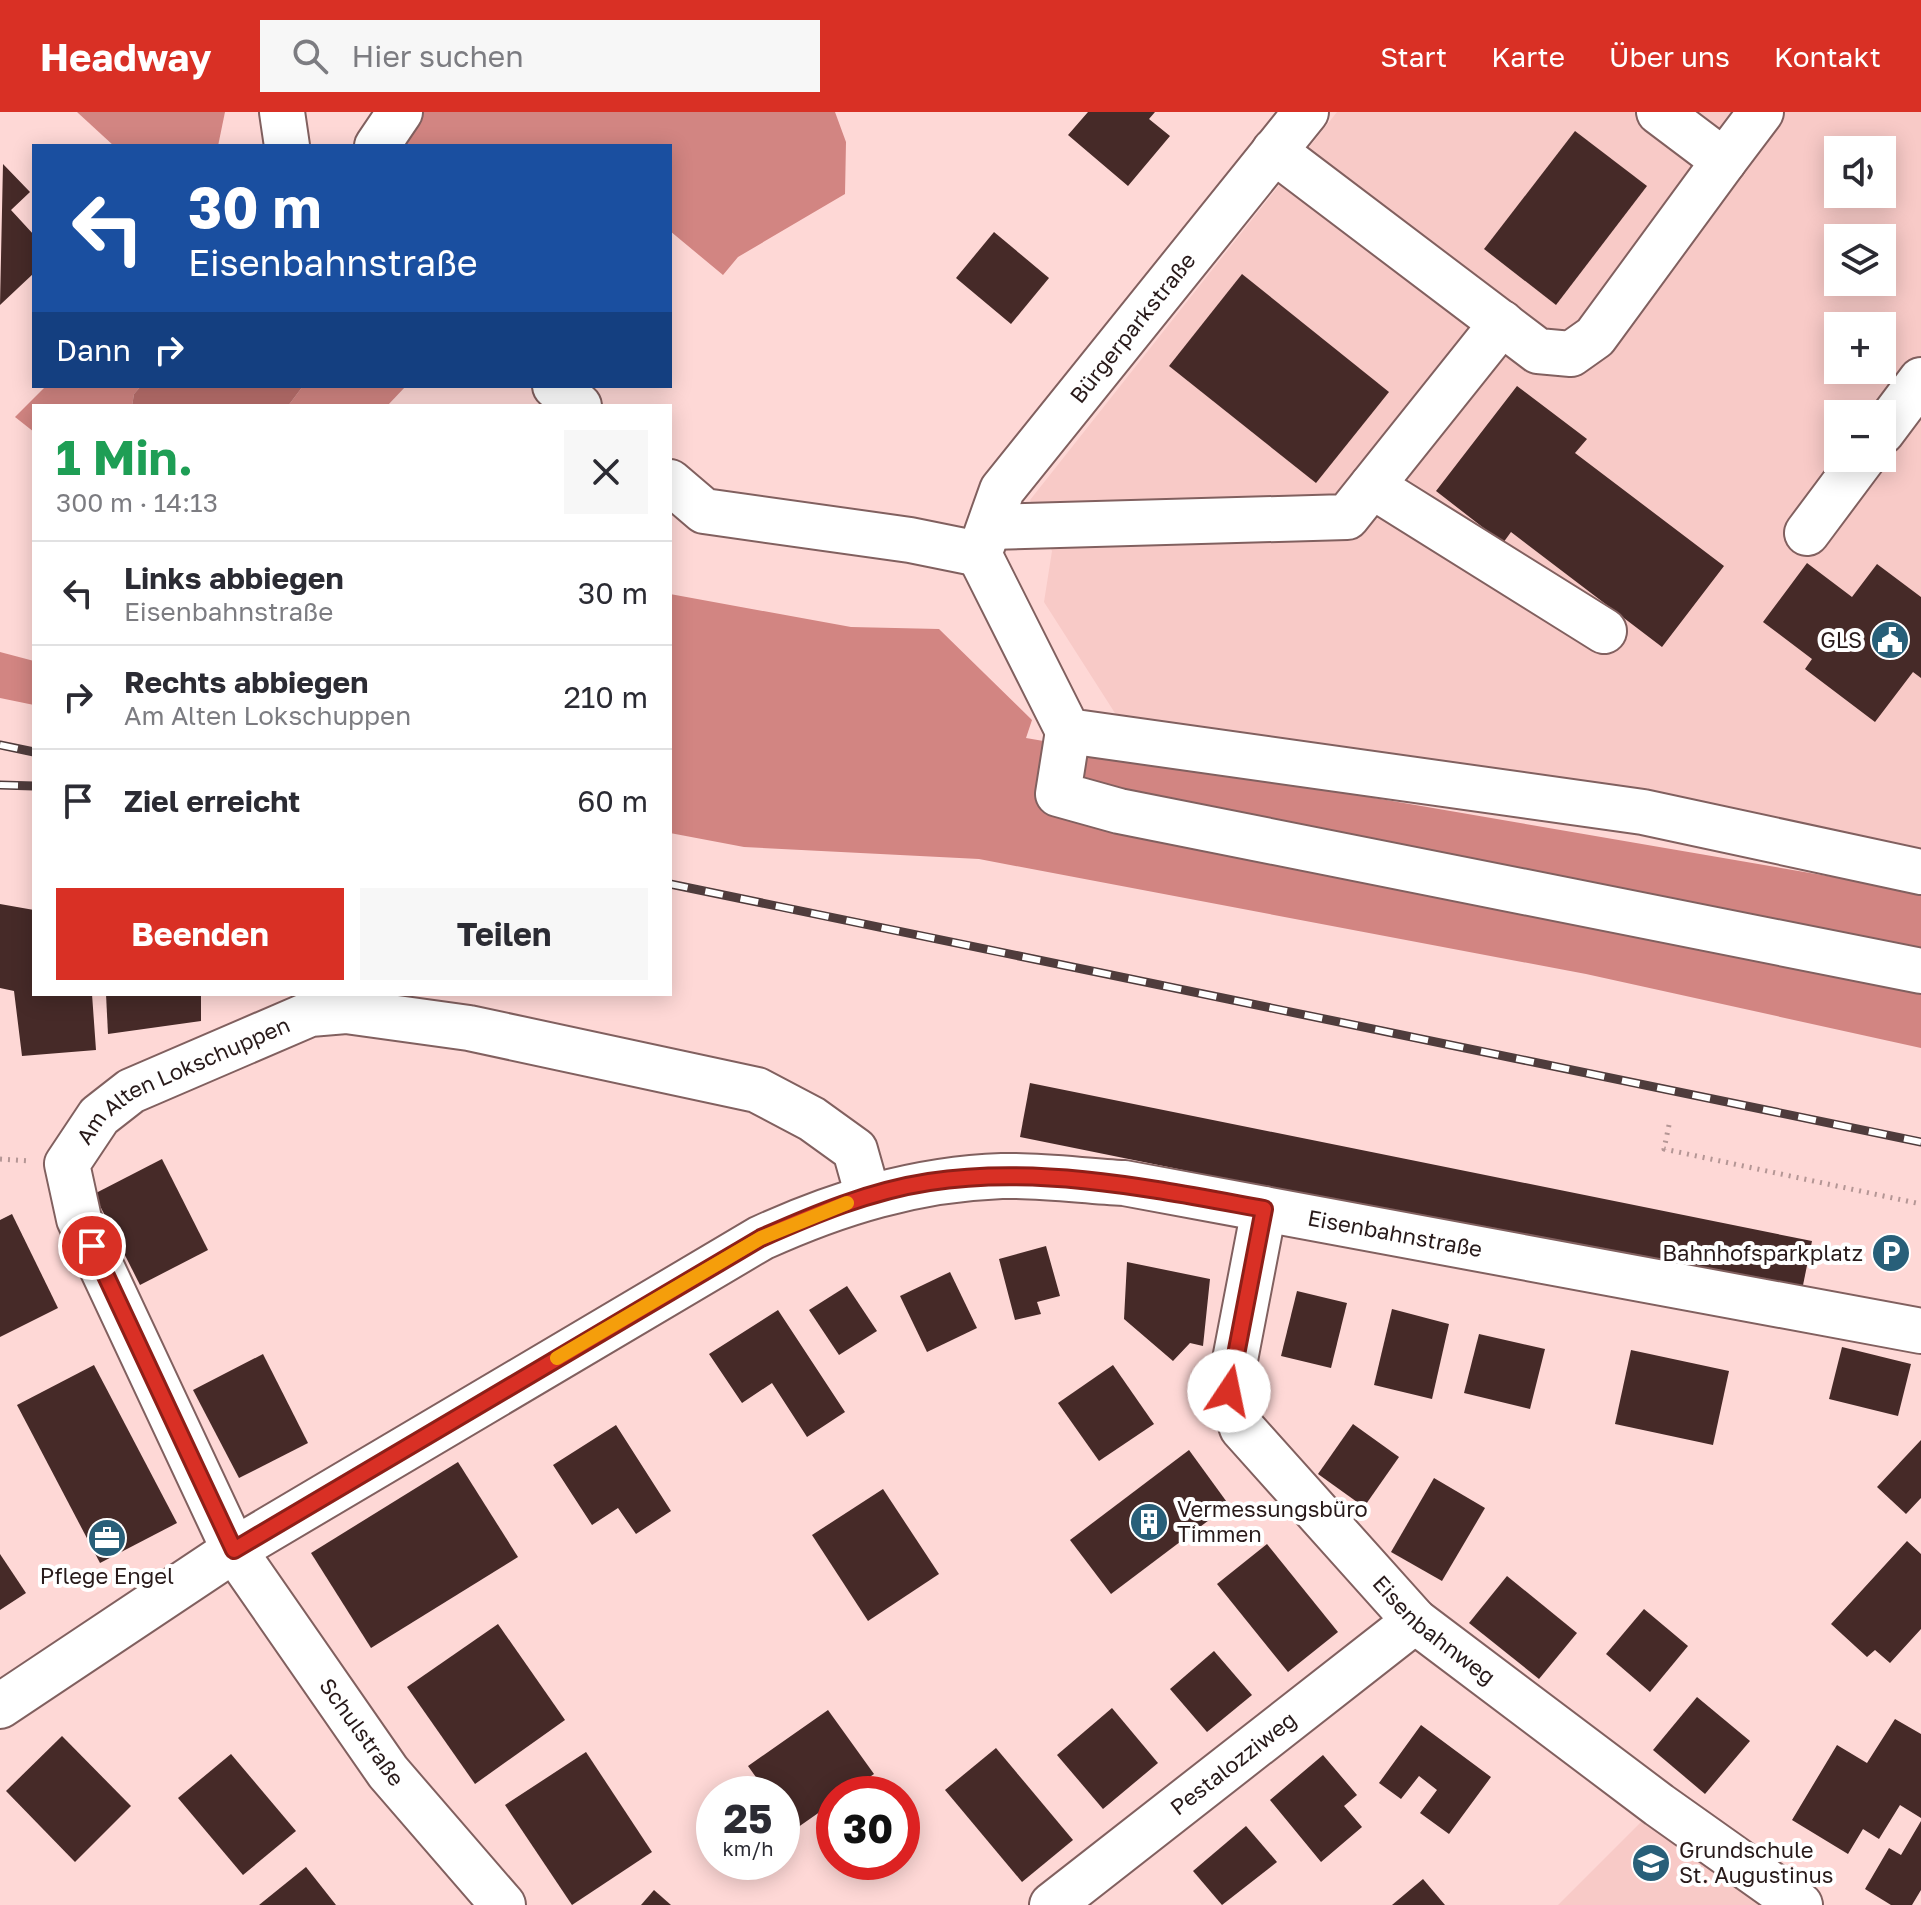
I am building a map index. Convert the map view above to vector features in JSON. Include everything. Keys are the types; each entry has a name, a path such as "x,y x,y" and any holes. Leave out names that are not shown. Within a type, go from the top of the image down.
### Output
{"street":[{"path":"282,112 287,144"},
{"path":"378,144 400,112"},
{"name":"Bürgerparkstraße","path":"984,540 1002,490 1306,112"},
{"path":"1659,112 1724,161"},
{"path":"1274,151 1538,351 1571,354 1595,337 1761,112"},
{"path":"672,484 704,511 910,540 984,540 1347,517 1502,323"},
{"path":"1896,413 1921,380"},
{"path":"557,388 577,404"},
{"path":"1807,533 1853,472"},
{"path":"1372,486 1604,631"},
{"path":"984,540 1068,731 1058,794 1135,814 1921,971"},
{"path":"1068,731 1643,812 1921,872"},
{"name":"Am Alten Lokschuppen","path":"234,1550 79,1219 67,1164 99,1116 131,1091 310,1014 346,1011 469,1028 757,1090 812,1119 855,1150 868,1196"},
{"name":"Eisenbahnstraße","path":"0,1706 234,1550 761,1238 812,1215 868,1196 929,1182 1004,1176 1124,1183 1921,1331"},
{"name":"Eisenbahnweg","path":"1264,1209 1229,1391 1242,1428 1415,1621 1659,1805 1800,1905"},
{"name":"Schulstraße","path":"234,1550 388,1772 503,1905"},
{"name":"Pestalozziweg","path":"1052,1905 1415,1621"}],"path":[{"path":"1669,1125 1664,1149 1921,1204"}],"shaded area":[{"path":"77,112 225,112 218,144 112,144"},
{"path":"415,112 835,112 846,142 845,194 738,257 723,275 672,233 672,144 398,144"},
{"path":"1337,112 1921,112 1921,866 1120,721 1044,602 1052,551 1030,500"},
{"path":"44,388 139,388 134,394 132,404 32,404 32,430 15,417"},
{"path":"139,388 302,388 290,404 132,404 134,394"},
{"path":"302,388 404,388 389,404 290,404"},
{"path":"672,594 851,627 939,629 1032,720 1026,738 1921,892 1921,1048 1586,974 979,859 744,847 672,833"},
{"path":"0,652 32,660 32,705 0,698"},
{"name":"Grundschule St. Augustinus","path":"1641,1822 1761,1905 1558,1905"}],"building":[{"path":"1088,112 1155,112 1149,119 1170,136 1128,186 1068,135"},
{"path":"1575,131 1647,186 1556,305 1484,249"},
{"path":"3,164 30,192 11,210 32,233 32,275 0,305"},
{"path":"994,232 1049,278 1011,324 956,278"},
{"path":"1242,274 1389,392 1316,483 1169,366"},
{"path":"1517,386 1587,439 1575,453 1724,566 1662,647 1511,532 1503,543 1436,491"},
{"path":"1807,563 1852,597 1877,564 1921,597 1921,678 1913,672 1875,722 1805,669 1812,659 1763,622"},
{"path":"0,904 32,910 32,996 92,996 96,1050 22,1056 14,991 0,988"},
{"path":"106,996 201,996 201,1021 108,1034"},
{"path":"1030,1083 1812,1241 1801,1295 1020,1137"},
{"path":"162,1159 208,1250 140,1285 94,1194"},
{"path":"12,1214 58,1308 0,1337 0,1220"},
{"path":"1046,1246 1060,1296 1037,1302 1041,1314 1015,1320 999,1259"},
{"path":"1127,1262 1210,1279 1203,1346 1190,1343 1173,1361 1124,1319"},
{"path":"950,1272 977,1328 927,1352 900,1296"},
{"path":"847,1286 877,1331 839,1355 809,1310"},
{"path":"1297,1291 1347,1303 1331,1368 1281,1356"},
{"path":"1392,1309 1449,1324 1432,1399 1374,1385"},
{"path":"778,1310 845,1412 807,1437 772,1383 742,1403 709,1354"},
{"path":"1479,1334 1545,1349 1530,1409 1464,1393"},
{"path":"1842,1347 1911,1364 1898,1416 1829,1399"},
{"path":"1631,1350 1729,1371 1713,1445 1615,1424"},
{"path":"263,1354 308,1443 239,1478 193,1390"},
{"path":"94,1365 177,1523 100,1563 17,1405"},
{"path":"1113,1365 1154,1424 1099,1461 1058,1403"},
{"path":"1353,1424 1399,1457 1364,1507 1318,1474"},
{"path":"616,1425 671,1511 636,1534 618,1508 592,1525 553,1465"},
{"path":"1921,1440 1921,1498 1906,1514 1877,1487"},
{"name":"Vermessungsbüro Timmen","path":"1189,1450 1229,1505 1111,1594 1070,1540"},
{"path":"458,1462 518,1557 371,1648 311,1553"},
{"path":"1434,1478 1485,1508 1442,1581 1391,1552"},
{"path":"883,1489 939,1574 868,1621 812,1535"},
{"path":"1907,1541 1921,1554 1921,1629 1890,1663 1875,1650 1867,1657 1831,1624"},
{"path":"1267,1544 1338,1632 1288,1672 1217,1584"},
{"path":"0,1554 26,1593 0,1610"},
{"path":"1507,1576 1577,1633 1539,1679 1469,1623"},
{"path":"1644,1609 1688,1646 1650,1692 1606,1654"},
{"path":"498,1624 565,1720 475,1784 407,1687"},
{"path":"1214,1651 1252,1695 1207,1732 1170,1689"},
{"path":"1697,1697 1750,1741 1705,1794 1653,1750"},
{"path":"1112,1708 1158,1763 1103,1809 1057,1755"},
{"path":"828,1710 874,1774 816,1776 816,1815 800,1826 800,1776 755,1776 748,1766"},
{"path":"1895,1719 1921,1734 1921,1818 1900,1805 1879,1839 1863,1829 1848,1854 1792,1820 1837,1745 1867,1763"},
{"path":"1421,1725 1491,1777 1449,1834 1420,1813 1437,1790 1419,1776 1401,1799 1379,1783"},
{"path":"62,1736 131,1806 75,1862 6,1791"},
{"path":"996,1748 1073,1840 1022,1882 945,1790"},
{"path":"586,1752 652,1852 572,1905 505,1805"},
{"path":"231,1754 296,1831 243,1875 178,1798"},
{"path":"1323,1755 1357,1795 1344,1806 1362,1827 1321,1862 1270,1800"},
{"path":"1921,1821 1921,1890 1912,1905 1891,1905 1865,1889 1889,1848 1901,1855"},
{"path":"1246,1826 1277,1862 1222,1905 1193,1871"},
{"path":"306,1867 336,1905 259,1905"},
{"path":"1423,1879 1445,1905 1392,1905"},
{"path":"654,1890 671,1905 641,1905"}],"railway":[{"path":"0,745 32,752"},
{"path":"0,785 32,786"},
{"path":"672,884 1921,1142"}],"slow traffic":[{"path":"557,1358 761,1238 847,1203"}],"place":[{"name":"GLS","path":"1890,640"},
{"name":"Bahnhofsparkplatz","path":"1891,1253"},
{"name":"Vermessungsbüro Timmen","path":"1149,1522"},
{"name":"Pflege Engel","path":"107,1538"},
{"name":"Grundschule St. Augustinus","path":"1651,1863"}],"route":[{"path":"92,1246 234,1550 761,1238 812,1215 868,1196 929,1182 1004,1176 1124,1183 1264,1209 1229,1391"}]}
